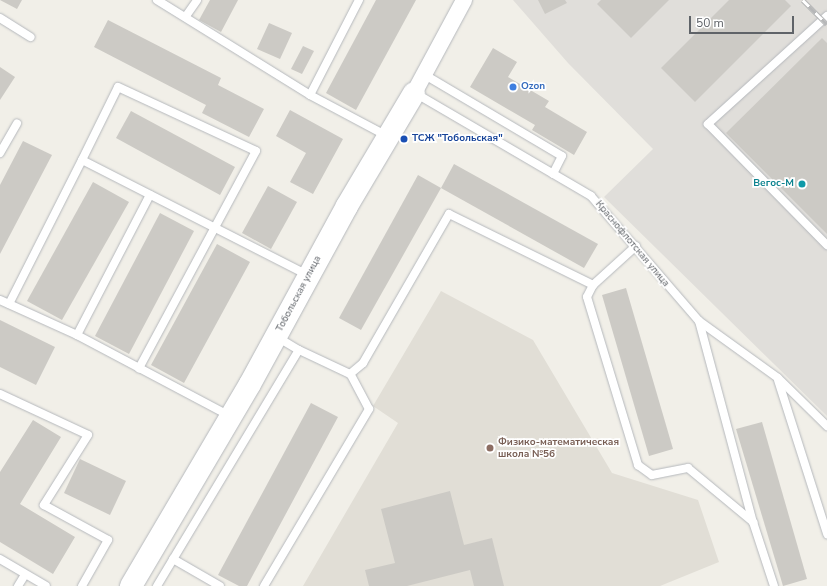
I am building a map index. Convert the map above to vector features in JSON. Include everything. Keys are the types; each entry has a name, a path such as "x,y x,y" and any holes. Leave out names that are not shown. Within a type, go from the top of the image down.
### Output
{"street":[{"name":"Тобольская улица","path":"132,586 231,416 309,276 420,84 464,0"}],"lane":[{"path":"158,0 186,16 310,95 389,137"},
{"path":"186,16 197,0"},
{"path":"310,95 359,0"},
{"path":"827,16 708,124 827,245"},
{"path":"0,18 31,37"},
{"path":"420,84 562,156 553,174"},
{"name":"Краснофлотская улица","path":"420,84 553,174 591,196 636,246 699,322 778,378 827,426"},
{"path":"9,304 118,87 256,151 139,368"},
{"path":"0,153 17,124"},
{"path":"82,160 309,276"},
{"path":"77,335 150,195"},
{"path":"350,374 363,362 449,214 593,285"},
{"path":"636,246 593,285 587,297 638,465 652,475 688,468 753,522"},
{"path":"0,300 77,335 231,416"},
{"path":"699,322 753,522 774,586"},
{"path":"264,586 369,409 350,374 299,350 276,337"},
{"path":"157,586 299,350"},
{"path":"778,378 827,534"},
{"path":"0,394 88,435 44,505 108,540 82,586"},
{"path":"0,559 46,586"},
{"path":"173,559 220,586"},
{"path":"18,586 25,575"}],"shaded area":[{"path":"513,0 827,0 827,416 604,197 653,149 568,63"},
{"name":"Физико-математическая школа №56","path":"441,291 533,340 612,473 698,500 719,562 660,586 303,586 398,423 373,406"}],"building":[{"path":"0,0 22,0 17,9"},
{"path":"210,0 238,0 221,32 199,20"},
{"path":"376,0 416,0 356,110 326,93"},
{"path":"538,0 565,0 567,3 545,14"},
{"path":"601,0 669,0 631,38 597,4"},
{"path":"729,0 785,0 791,6 695,102 661,68"},
{"path":"108,20 221,78 218,85 264,109 249,137 202,113 206,105 94,47"},
{"path":"269,23 292,33 280,59 257,49"},
{"name":"Вегос-М","path":"822,38 827,43 827,234 726,133"},
{"path":"303,46 314,51 302,74 291,69"},
{"path":"493,48 517,62 508,77 549,101 545,107 587,132 574,155 532,130 535,125 470,87"},
{"path":"0,67 15,77 0,100"},
{"path":"290,110 343,139 313,194 290,182 306,153 276,136"},
{"path":"131,111 235,167 220,195 116,138"},
{"path":"23,141 52,155 0,254 0,185"},
{"path":"454,164 598,244 584,268 441,188"},
{"path":"418,175 441,188 361,330 339,318"},
{"path":"93,182 129,202 62,320 27,301"},
{"path":"268,186 297,202 271,249 242,233"},
{"path":"160,213 194,231 129,354 95,336"},
{"path":"217,244 250,262 184,383 151,365"},
{"path":"626,288 673,449 649,456 602,295"},
{"path":"0,320 55,347 36,385 0,367"},
{"path":"311,403 338,417 247,586 239,586 218,575"},
{"path":"33,420 61,437 20,504 75,537 53,574 0,542 0,472"},
{"path":"762,422 807,579 783,586 736,429"},
{"path":"80,459 126,481 110,515 64,493"},
{"path":"450,491 464,545 492,538 504,586 474,586 470,570 407,586 369,586 365,570 395,563 381,509"}],"railway":[{"path":"803,0 827,24"}],"place":[{"name":"Ozon","path":"513,87"},
{"name":"ТСЖ \"Тобольская\"","path":"404,139"},
{"name":"Вегос-М","path":"802,184"},
{"name":"Физико-математическая школа №56","path":"490,448"}]}
